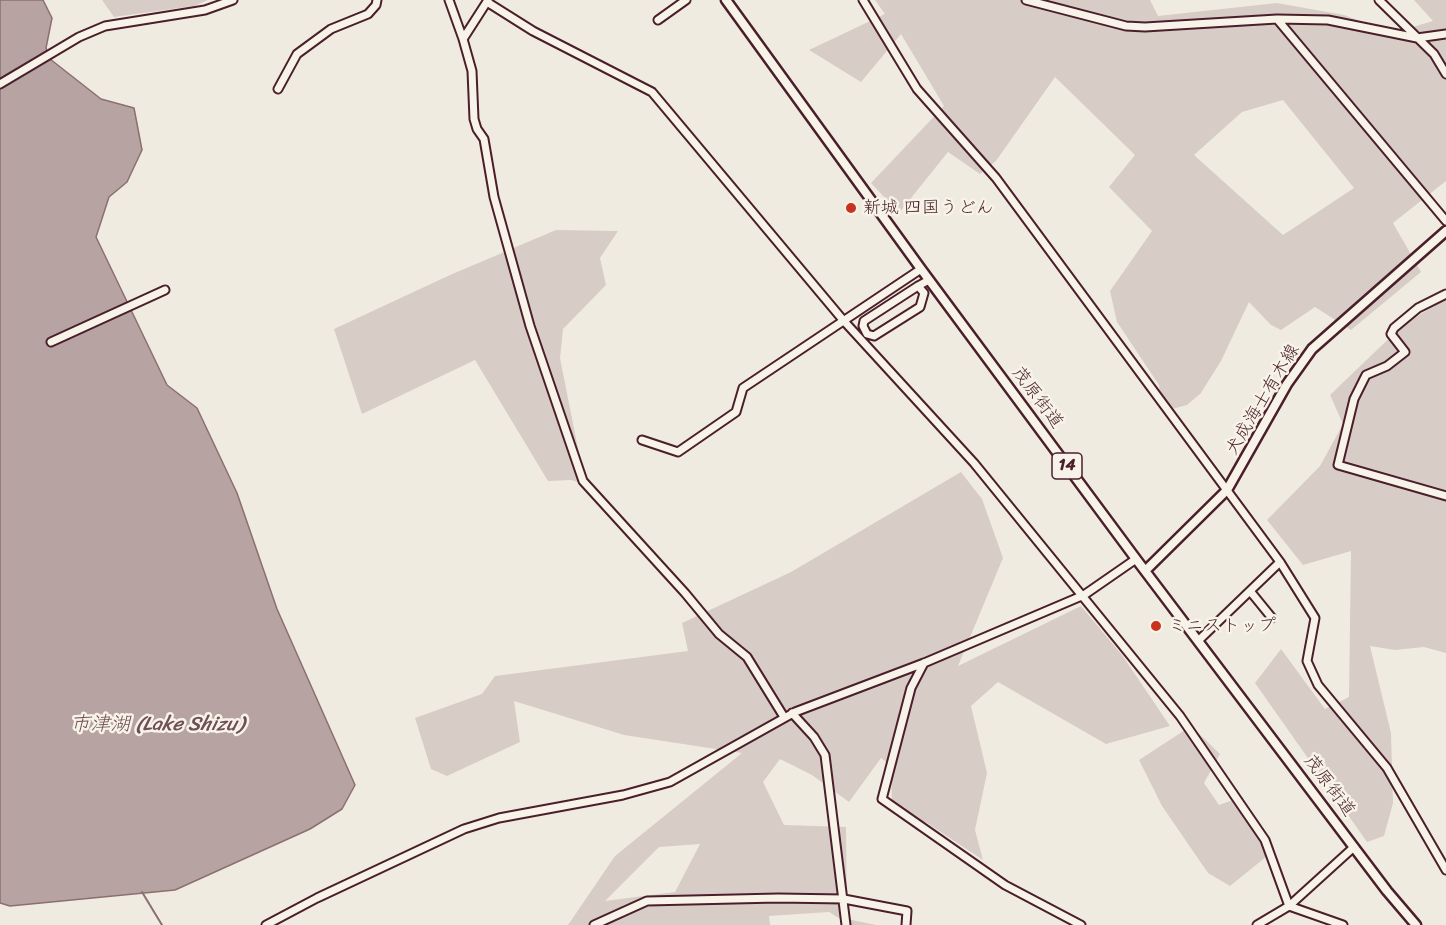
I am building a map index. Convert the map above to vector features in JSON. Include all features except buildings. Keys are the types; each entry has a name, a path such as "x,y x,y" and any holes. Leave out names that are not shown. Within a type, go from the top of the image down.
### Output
{"main road":[{"name":"茂原街道","path":"726,0 929,280 1136,559 1354,847 1416,925"},
{"name":"犬成海士有木線","path":"1145,571 1227,490 1300,363 1343,320 1446,231"}],"street":[{"path":"0,84 79,37 105,26 205,10 233,0"},
{"path":"278,89 297,54 331,29 368,14 376,5 377,0"},
{"path":"449,0 472,71 474,119 489,158 494,196 530,326 583,481 685,593 719,634 747,657 788,715 814,737 825,755 846,925"},
{"path":"658,20 686,0"},
{"path":"863,0 927,102 996,178 1280,562 1315,618 1307,661 1318,685 1387,768 1446,870"},
{"path":"1026,0 1126,26 1277,19 1328,20 1417,38 1446,34"},
{"path":"1379,0 1434,54 1446,74"},
{"path":"463,39 488,1 533,31 652,92 843,320 974,463 1084,595 1180,716 1266,840 1289,906"},
{"path":"1277,19 1446,221"},
{"path":"642,440 678,452 736,412 743,388 921,269"},
{"path":"918,286 924,293 920,307 874,336 867,334 863,327 864,321 918,286 929,280"},
{"path":"51,342 161,292"},
{"path":"1446,294 1418,308 1394,328 1391,334 1404,352 1387,366 1366,375 1354,399 1338,465 1446,495"},
{"path":"266,925 317,898 464,829 499,818 623,795 670,782 788,715 924,663 1084,595 1136,559"},
{"path":"1199,640 1280,562"},
{"path":"1250,591 1272,618"},
{"path":"924,663 911,688 882,799 1005,885 1081,925"},
{"path":"1257,925 1289,906 1354,847"},
{"path":"594,925 647,901 844,899 907,911 906,925"},
{"path":"1289,906 1343,925"}],"shaded area":[{"path":"102,0 208,0 194,6 114,17"},
{"path":"875,0 1150,0 1158,16 1277,3 1344,15 1392,33 1433,21 1414,0 1446,0 1446,181 1393,223 1421,272 1351,330 1315,307 1281,330 1271,325 1249,302 1221,361 1201,393 1187,405 1172,409 1161,401 1159,385 1117,322 1110,291 1152,231 1109,187 1135,155 1055,77 996,161 980,174 948,152 899,213 871,183 944,106 901,34 861,82 809,50 885,14","holes":["1283,100 1354,188 1283,235 1194,155 1242,112"]},
{"path":"556,230 618,231 600,258 606,285 563,329 560,358 585,484 571,480 548,481 475,360 362,414 334,329 450,275"},
{"path":"1446,299 1446,653 1424,647 1395,650 1370,646 1391,733 1393,803 1384,836 1367,842 1255,683 1281,649 1325,709 1349,697 1351,551 1303,565 1267,520 1320,466 1343,424 1330,395 1404,324"},
{"path":"961,472 982,499 1003,558 958,666 1081,606 1122,655 1170,726 1106,744 998,682 971,706 987,773 975,830 983,860 927,823 892,809 891,766 881,758 849,802 812,775 780,759 763,782 784,825 846,827 847,919 876,925 850,925 829,912 769,916 770,925 568,925 615,856 742,753 624,735 514,701 520,742 447,776 431,769 415,718 482,694 495,676 688,651 682,623 791,572","holes":["700,844 675,892 605,901 659,847"]},
{"path":"1191,726 1220,754 1204,783 1219,805 1236,799 1272,852 1230,886 1208,873 1162,806 1139,760"}],"water":[{"name":"市津湖 (Lake Shizu)","path":"0,0 43,0 52,18 46,48 50,59 101,99 134,108 142,150 127,182 109,197 96,237 167,385 197,408 237,493 277,609 355,785 342,809 310,829 175,890 10,906 0,903"}],"waterway":[{"path":"142,892 162,925"}],"place":[{"name":"新城 四国うどん","path":"851,208"},
{"name":"ミニストップ","path":"1156,626"}]}
